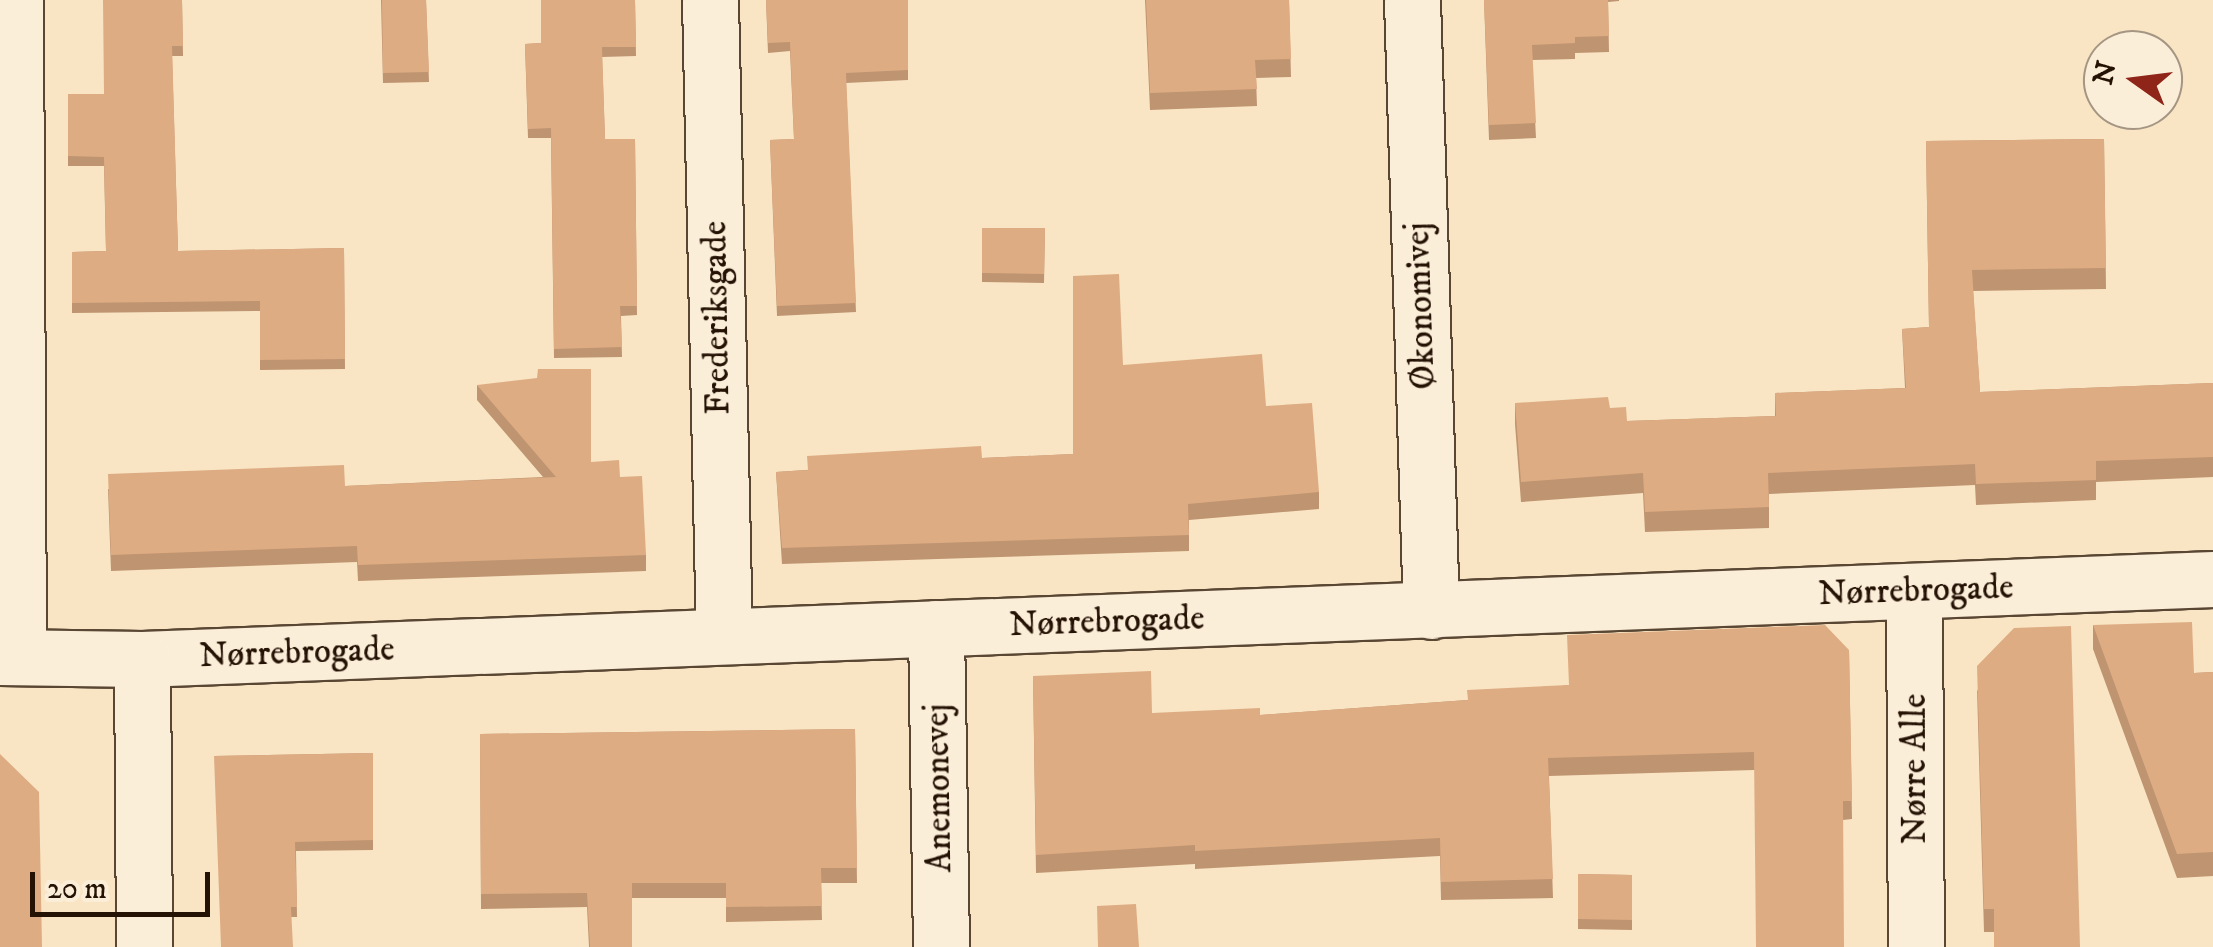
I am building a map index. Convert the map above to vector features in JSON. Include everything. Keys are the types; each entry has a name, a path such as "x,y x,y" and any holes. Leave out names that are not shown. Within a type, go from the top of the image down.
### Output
{"street":[{"path":"9,657 15,0"},
{"name":"Frederiksgade","path":"710,0 724,636"},
{"name":"Økonomivej","path":"1412,0 1431,612"},
{"name":"Nørrebrogade","path":"9,657 142,659 2213,579"},
{"name":"Nørre Alle","path":"1914,591 1916,947"},
{"name":"Anemonevej","path":"936,628 941,947"},
{"path":"142,659 144,947"}],"building":[{"path":"103,0 182,0 183,46 172,46 178,251 344,248 345,359 260,360 260,301 72,303 72,252 106,251 104,157 68,156 68,94 104,94"},
{"path":"382,0 426,0 429,72 383,73"},
{"path":"541,0 635,0 636,47 602,47 605,139 635,139 637,306 620,306 622,347 554,349 551,128 528,129 525,44 541,43"},
{"path":"766,0 908,0 908,70 846,73 856,303 777,306 770,140 794,139 790,42 768,43"},
{"path":"1146,0 1289,0 1291,59 1255,60 1257,89 1150,93"},
{"path":"1484,0 1608,0 1609,36 1575,37 1575,43 1532,45 1536,123 1489,125"},
{"path":"2104,139 2106,268 1972,270 1980,392 2213,383 2213,457 2096,461 2096,480 1976,484 1975,464 1768,473 1769,507 1645,512 1643,473 1521,482 1515,403 1608,397 1610,408 1626,407 1627,421 1776,416 1775,393 1906,388 1902,329 1929,327 1926,141"},
{"path":"982,228 1045,228 1044,274 982,273"},
{"path":"1119,274 1123,365 1262,354 1266,406 1312,403 1319,492 1188,504 1189,535 782,548 776,472 808,470 807,456 981,446 982,458 1073,454 1073,276"},
{"path":"538,369 591,369 591,462 619,460 620,477 642,476 646,555 358,565 357,546 111,555 108,474 344,465 345,486 556,477 477,385 537,378"},
{"path":"2192,622 2194,673 2213,672 2213,852 2177,854 2093,625"},
{"path":"1825,625 1849,650 1852,801 1843,801 1844,947 1756,947 1754,752 1548,758 1553,879 1441,882 1440,838 1195,851 1195,845 1036,855 1033,676 1151,671 1152,713 1260,708 1260,715 1468,700 1467,690 1569,685 1567,635"},
{"path":"2071,626 2080,947 1994,947 1994,909 1984,909 1977,666 2014,628"},
{"path":"855,729 857,868 821,868 822,906 726,907 726,883 632,883 632,947 590,947 587,893 481,894 480,734"},
{"path":"373,753 373,840 295,842 297,907 291,907 293,947 221,947 214,756"},
{"path":"0,754 39,792 42,947 0,947"},
{"path":"1578,874 1632,875 1632,920 1578,919"},
{"path":"1136,904 1139,947 1098,947 1097,906"}]}
